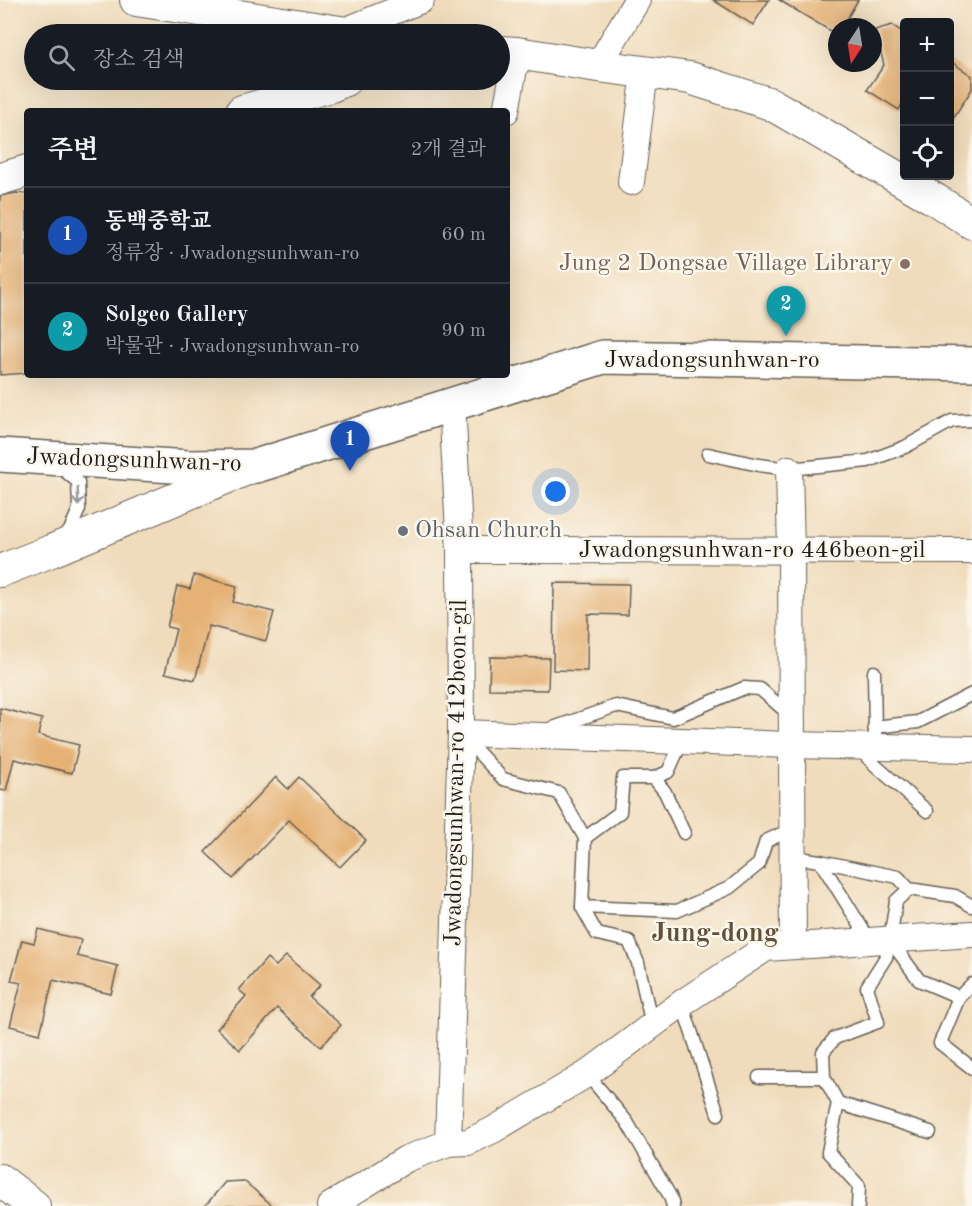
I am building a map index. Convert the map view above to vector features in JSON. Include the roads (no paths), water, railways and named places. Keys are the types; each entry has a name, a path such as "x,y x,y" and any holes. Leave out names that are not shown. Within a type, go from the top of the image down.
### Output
{"main road":[{"name":"Jwadongsunhwan-ro","path":"0,455 189,467 256,466 603,357 972,364"}],"street":[{"path":"136,0 289,24"},
{"path":"367,24 421,0"},
{"path":"598,66 637,0"},
{"path":"510,52 690,78 771,104 972,223"},
{"path":"631,182 645,72"},
{"path":"253,108 317,90"},
{"path":"506,108 507,90"},
{"path":"0,178 24,172"},
{"name":"Jwadongsunhwan-ro 412beon-gil","path":"448,1143 461,733 460,550 452,404"},
{"path":"0,571 256,466"},
{"path":"789,469 793,946"},
{"name":"Jwadongsunhwan-ro 446beon-gil","path":"460,550 972,551"},
{"path":"461,733 792,745 868,740 972,749"},
{"path":"330,1206 406,1159 448,1143 468,1142 493,1130 587,1074 682,1003 766,948 972,934"},
{"path":"0,1180 34,1206"}],"lane":[{"path":"708,454 789,469 868,461 905,447 952,421 972,420"},
{"path":"48,458 78,482 79,508 64,546"},
{"path":"874,672 868,740 876,766 927,811"},
{"path":"530,735 616,706 674,718 744,688 760,689 791,716"},
{"path":"868,740 918,722 972,694"},
{"path":"461,733 503,779 559,793 585,838 582,907 597,934 629,941 638,963 652,1025"},
{"path":"585,838 620,812 623,778 654,778 668,772 682,741"},
{"path":"654,778 665,792 684,833"},
{"path":"582,907 677,911 729,888 759,864 766,841 792,829"},
{"path":"792,857 898,877 909,890 955,896 972,906"},
{"path":"820,861 880,941 919,980 959,997"},
{"path":"858,1206 859,1186 828,1152 838,1103 824,1077 824,1052 835,1038 878,1022 867,987 886,957 880,941 896,901 909,890"},
{"path":"972,984 959,997 940,1044 972,1068"},
{"path":"682,1003 718,1114"},
{"path":"587,1074 627,1122 670,1196 673,1206"},
{"path":"759,1077 824,1077"},
{"path":"838,1103 930,1132"}],"place":[{"name":"Jung 2 Dongsae Village Library","path":"905,264"},
{"name":"Solgeo Gallery","path":"786,336"},
{"name":"동백중학교","path":"350,471"},
{"name":"Ohsan Church","path":"403,531"}],"district":[{"name":"Jung-dong","path":"715,933"}]}
